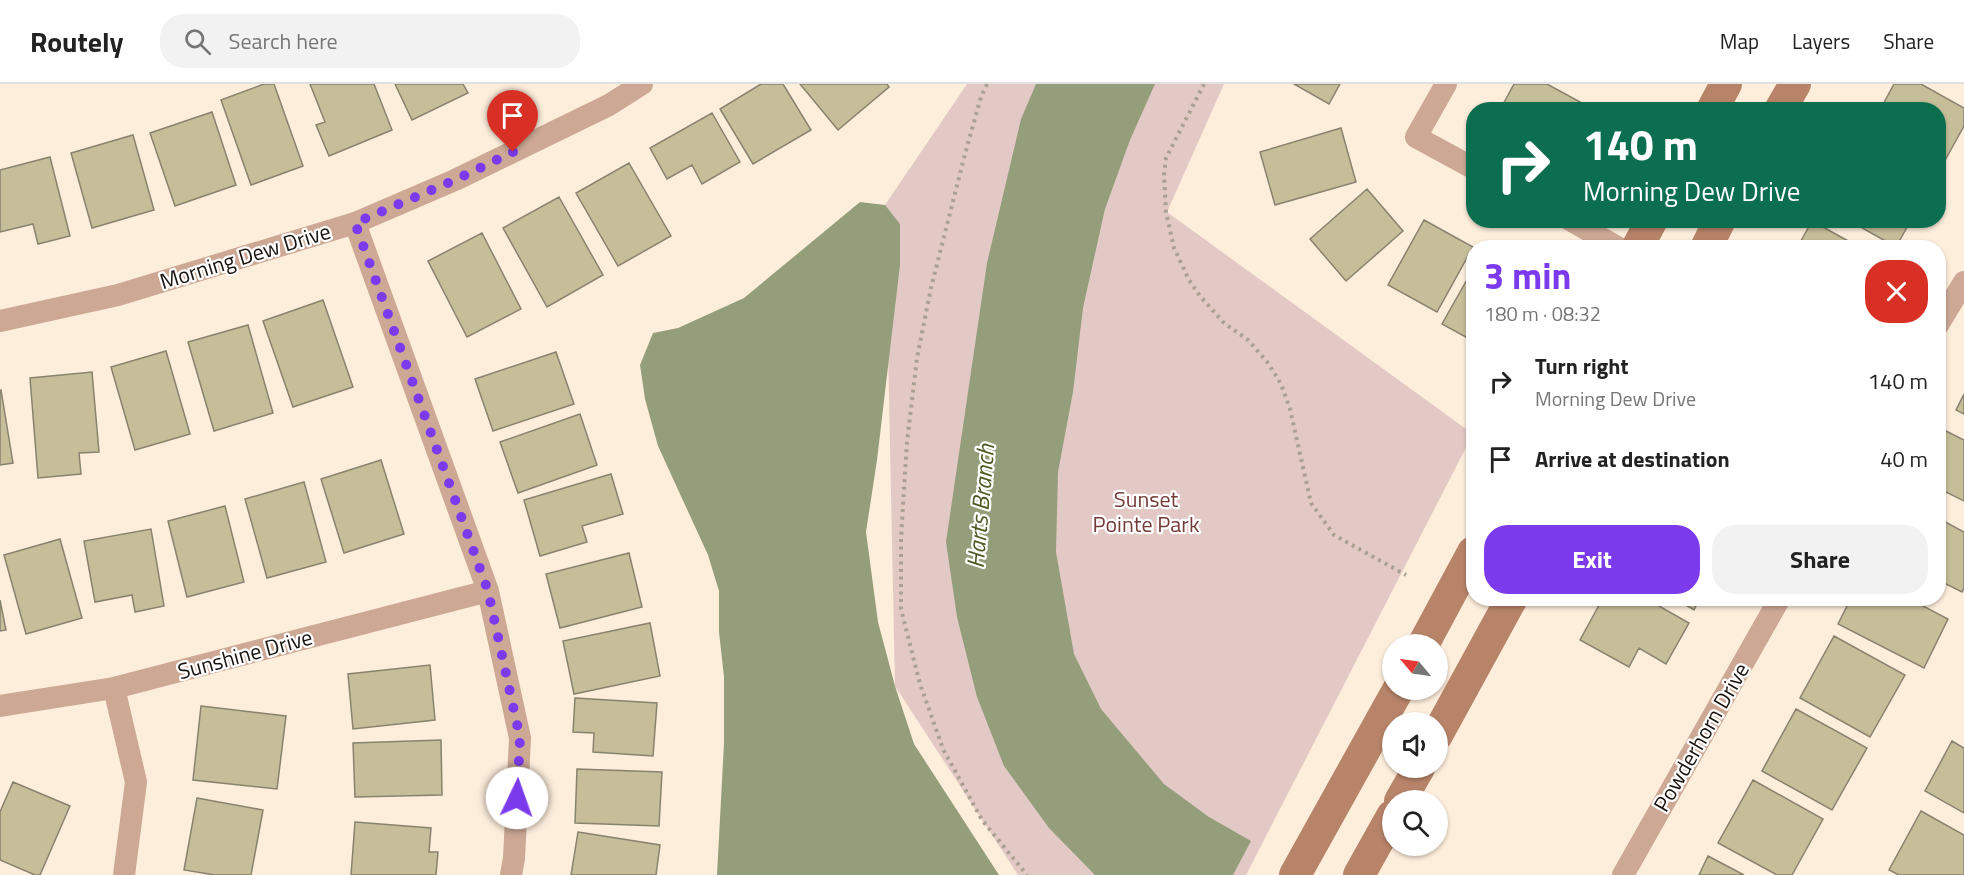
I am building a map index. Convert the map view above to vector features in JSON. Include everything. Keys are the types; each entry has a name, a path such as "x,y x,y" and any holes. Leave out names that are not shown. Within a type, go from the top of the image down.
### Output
{"street":[{"name":"Morning Dew Drive","path":"0,321 118,295 355,223 455,180 609,105 642,84"},
{"path":"1446,84 1416,137 1466,164"},
{"path":"1716,102 1726,84"},
{"path":"1785,102 1795,84"},
{"path":"355,223 488,591 520,738 514,858 511,875"},
{"path":"1584,228 1605,240"},
{"path":"1946,312 1964,282"},
{"path":"1429,634 1466,565"},
{"name":"Sunshine Drive","path":"0,706 114,688 488,591"},
{"path":"1448,715 1508,606"},
{"name":"Powderhorn Drive","path":"1623,875 1775,606"},
{"path":"114,688 136,782 124,875"},
{"path":"1295,875 1392,700"},
{"path":"1359,875 1382,834"}],"path":[{"path":"987,84 981,97 965,154 931,288 917,358 907,442 901,538 901,609 920,684 943,749 982,820 1027,875"},
{"path":"1204,84 1166,158 1164,175 1167,212 1174,248 1189,280 1200,296 1224,323 1248,340 1268,363 1281,384 1290,409 1311,503 1334,535 1406,575"}],"green space":[{"name":"Sunset Pointe Park","path":"967,84 1224,84 1167,212 1466,429 1466,448 1246,875 1018,875 895,686 885,205"}],"water":[{"name":"Harts Branch","path":"1036,84 1155,84 1130,140 1105,209 1083,308 1073,392 1058,472 1056,552 1074,654 1101,709 1164,784 1209,817 1251,841 1233,875 1095,875 1049,828 1004,766 977,697 957,617 946,542 987,263 1021,119"},
{"path":"860,202 885,205 900,224 900,265 877,460 866,532 878,622 895,686 914,744 999,875 717,875 724,743 724,677 719,632 719,591 708,555 658,446 645,399 640,365 653,333 678,328 744,298"}],"building":[{"path":"264,84 274,84 303,166 251,185 221,100"},
{"path":"310,84 374,84 392,130 329,156 316,125 325,122"},
{"path":"395,84 463,84 468,93 412,120"},
{"path":"761,84 783,84 811,130 753,164 720,109"},
{"path":"800,84 887,84 889,87 838,130"},
{"path":"1294,84 1340,84 1329,104"},
{"path":"1514,84 1547,84 1580,102 1504,102"},
{"path":"1894,84 1921,84 1964,108 1964,126 1946,159 1946,102 1884,102"},
{"path":"212,112 236,185 175,206 150,133"},
{"path":"712,113 740,162 702,184 692,165 667,179 650,148"},
{"path":"1341,128 1356,182 1275,205 1260,152"},
{"path":"133,135 154,210 92,228 71,153"},
{"path":"50,157 70,236 38,244 33,224 0,232 0,170"},
{"path":"629,163 671,236 618,266 576,193"},
{"path":"1367,189 1403,231 1346,281 1310,239"},
{"path":"559,197 603,275 547,307 503,228"},
{"path":"1424,220 1466,243 1466,260 1437,312 1388,285"},
{"path":"1808,228 1825,228 1846,240 1801,240"},
{"path":"1862,228 1907,228 1900,240 1884,240"},
{"path":"482,233 521,309 467,337 428,261"},
{"path":"1466,281 1466,337 1442,324"},
{"path":"323,300 353,387 293,407 263,321"},
{"path":"248,325 273,413 214,431 188,342"},
{"path":"166,351 190,434 135,450 111,367"},
{"path":"556,352 574,404 493,431 475,379"},
{"path":"92,372 99,452 79,453 81,474 38,478 30,378"},
{"path":"0,391 13,463 0,465"},
{"path":"1964,394 1964,414 1956,410"},
{"path":"580,414 597,465 518,493 500,442"},
{"path":"1946,431 1964,440 1964,501 1946,492"},
{"path":"381,460 404,534 344,553 321,479"},
{"path":"611,474 623,514 582,526 587,542 540,556 524,500"},
{"path":"304,482 326,562 267,578 245,499"},
{"path":"225,506 244,582 187,597 168,521"},
{"path":"1946,522 1964,532 1964,588 1962,592 1946,584"},
{"path":"151,529 164,606 135,612 132,595 95,602 84,541"},
{"path":"60,539 82,618 26,634 4,555"},
{"path":"629,553 642,607 560,628 546,574"},
{"path":"0,600 6,630 0,631"},
{"path":"1599,606 1659,606 1689,623 1666,664 1639,648 1629,667 1580,640"},
{"path":"1847,606 1923,606 1948,619 1924,668 1838,624"},
{"path":"650,623 660,676 574,694 563,641"},
{"path":"1834,636 1905,675 1870,737 1800,698"},
{"path":"430,665 435,720 353,729 348,674"},
{"path":"575,698 657,703 653,756 593,752 594,733 573,732"},
{"path":"201,706 286,716 277,789 193,780"},
{"path":"1796,709 1867,748 1832,810 1762,771"},
{"path":"441,740 442,795 355,797 353,743"},
{"path":"1952,741 1964,748 1964,813 1925,791"},
{"path":"577,769 662,772 659,826 575,823"},
{"path":"1753,780 1823,819 1792,875 1777,875 1718,843"},
{"path":"13,782 70,806 40,875 0,860 0,812"},
{"path":"197,798 263,810 251,875 215,875 184,870"},
{"path":"1921,811 1964,835 1964,875 1899,875 1889,870"},
{"path":"355,822 431,828 429,852 438,852 436,875 351,875"},
{"path":"578,832 660,845 656,875 571,875"},
{"path":"1708,856 1744,875 1699,875"}],"route":[{"path":"513,152 355,223 488,591 520,738 517,798"}]}
